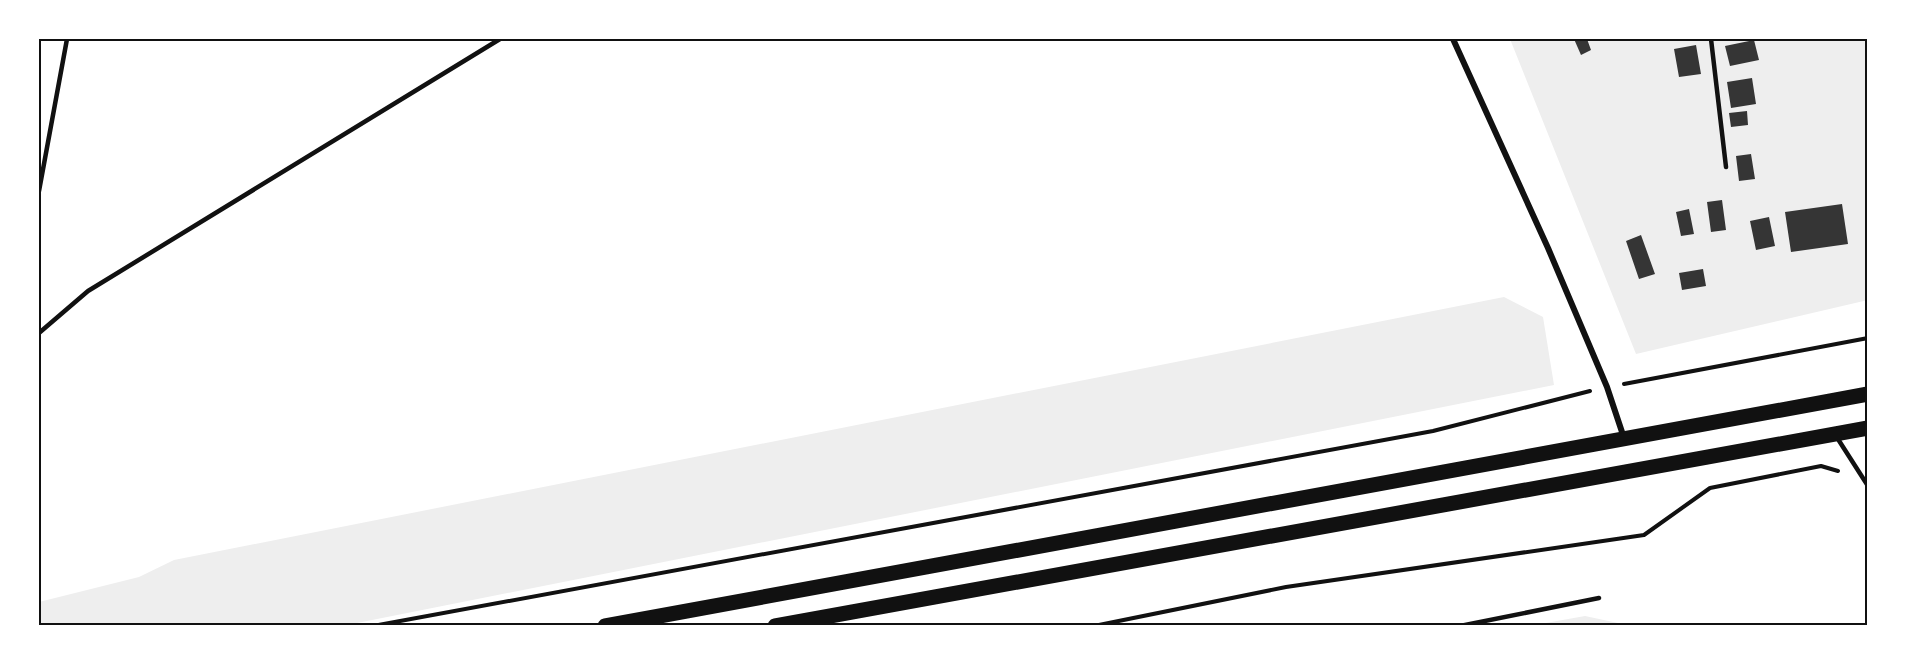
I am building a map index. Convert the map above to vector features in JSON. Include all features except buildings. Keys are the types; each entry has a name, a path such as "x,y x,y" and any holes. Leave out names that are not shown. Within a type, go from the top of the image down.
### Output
{"main road":[{"path":"605,626 1868,394"},
{"path":"775,626 1868,428"}],"street":[{"path":"1453,39 1548,248 1607,387 1624,438"}],"lane":[{"path":"39,191 67,39"},
{"path":"39,333 88,291 500,39"},
{"path":"1711,39 1725,168"},
{"path":"1834,434 1868,486"},
{"path":"1460,626 1599,598"}],"path":[{"path":"373,626 1433,430 1607,387 1868,338"},
{"path":"1094,626 1286,587 1644,535 1710,488 1821,466 1862,477"}],"shaded area":[{"path":"1510,39 1868,39 1868,300 1636,354"},
{"path":"1504,297 1543,317 1554,385 342,626 39,626 39,602 139,577 174,560"},
{"path":"1585,616 1632,626 1529,626"}]}
